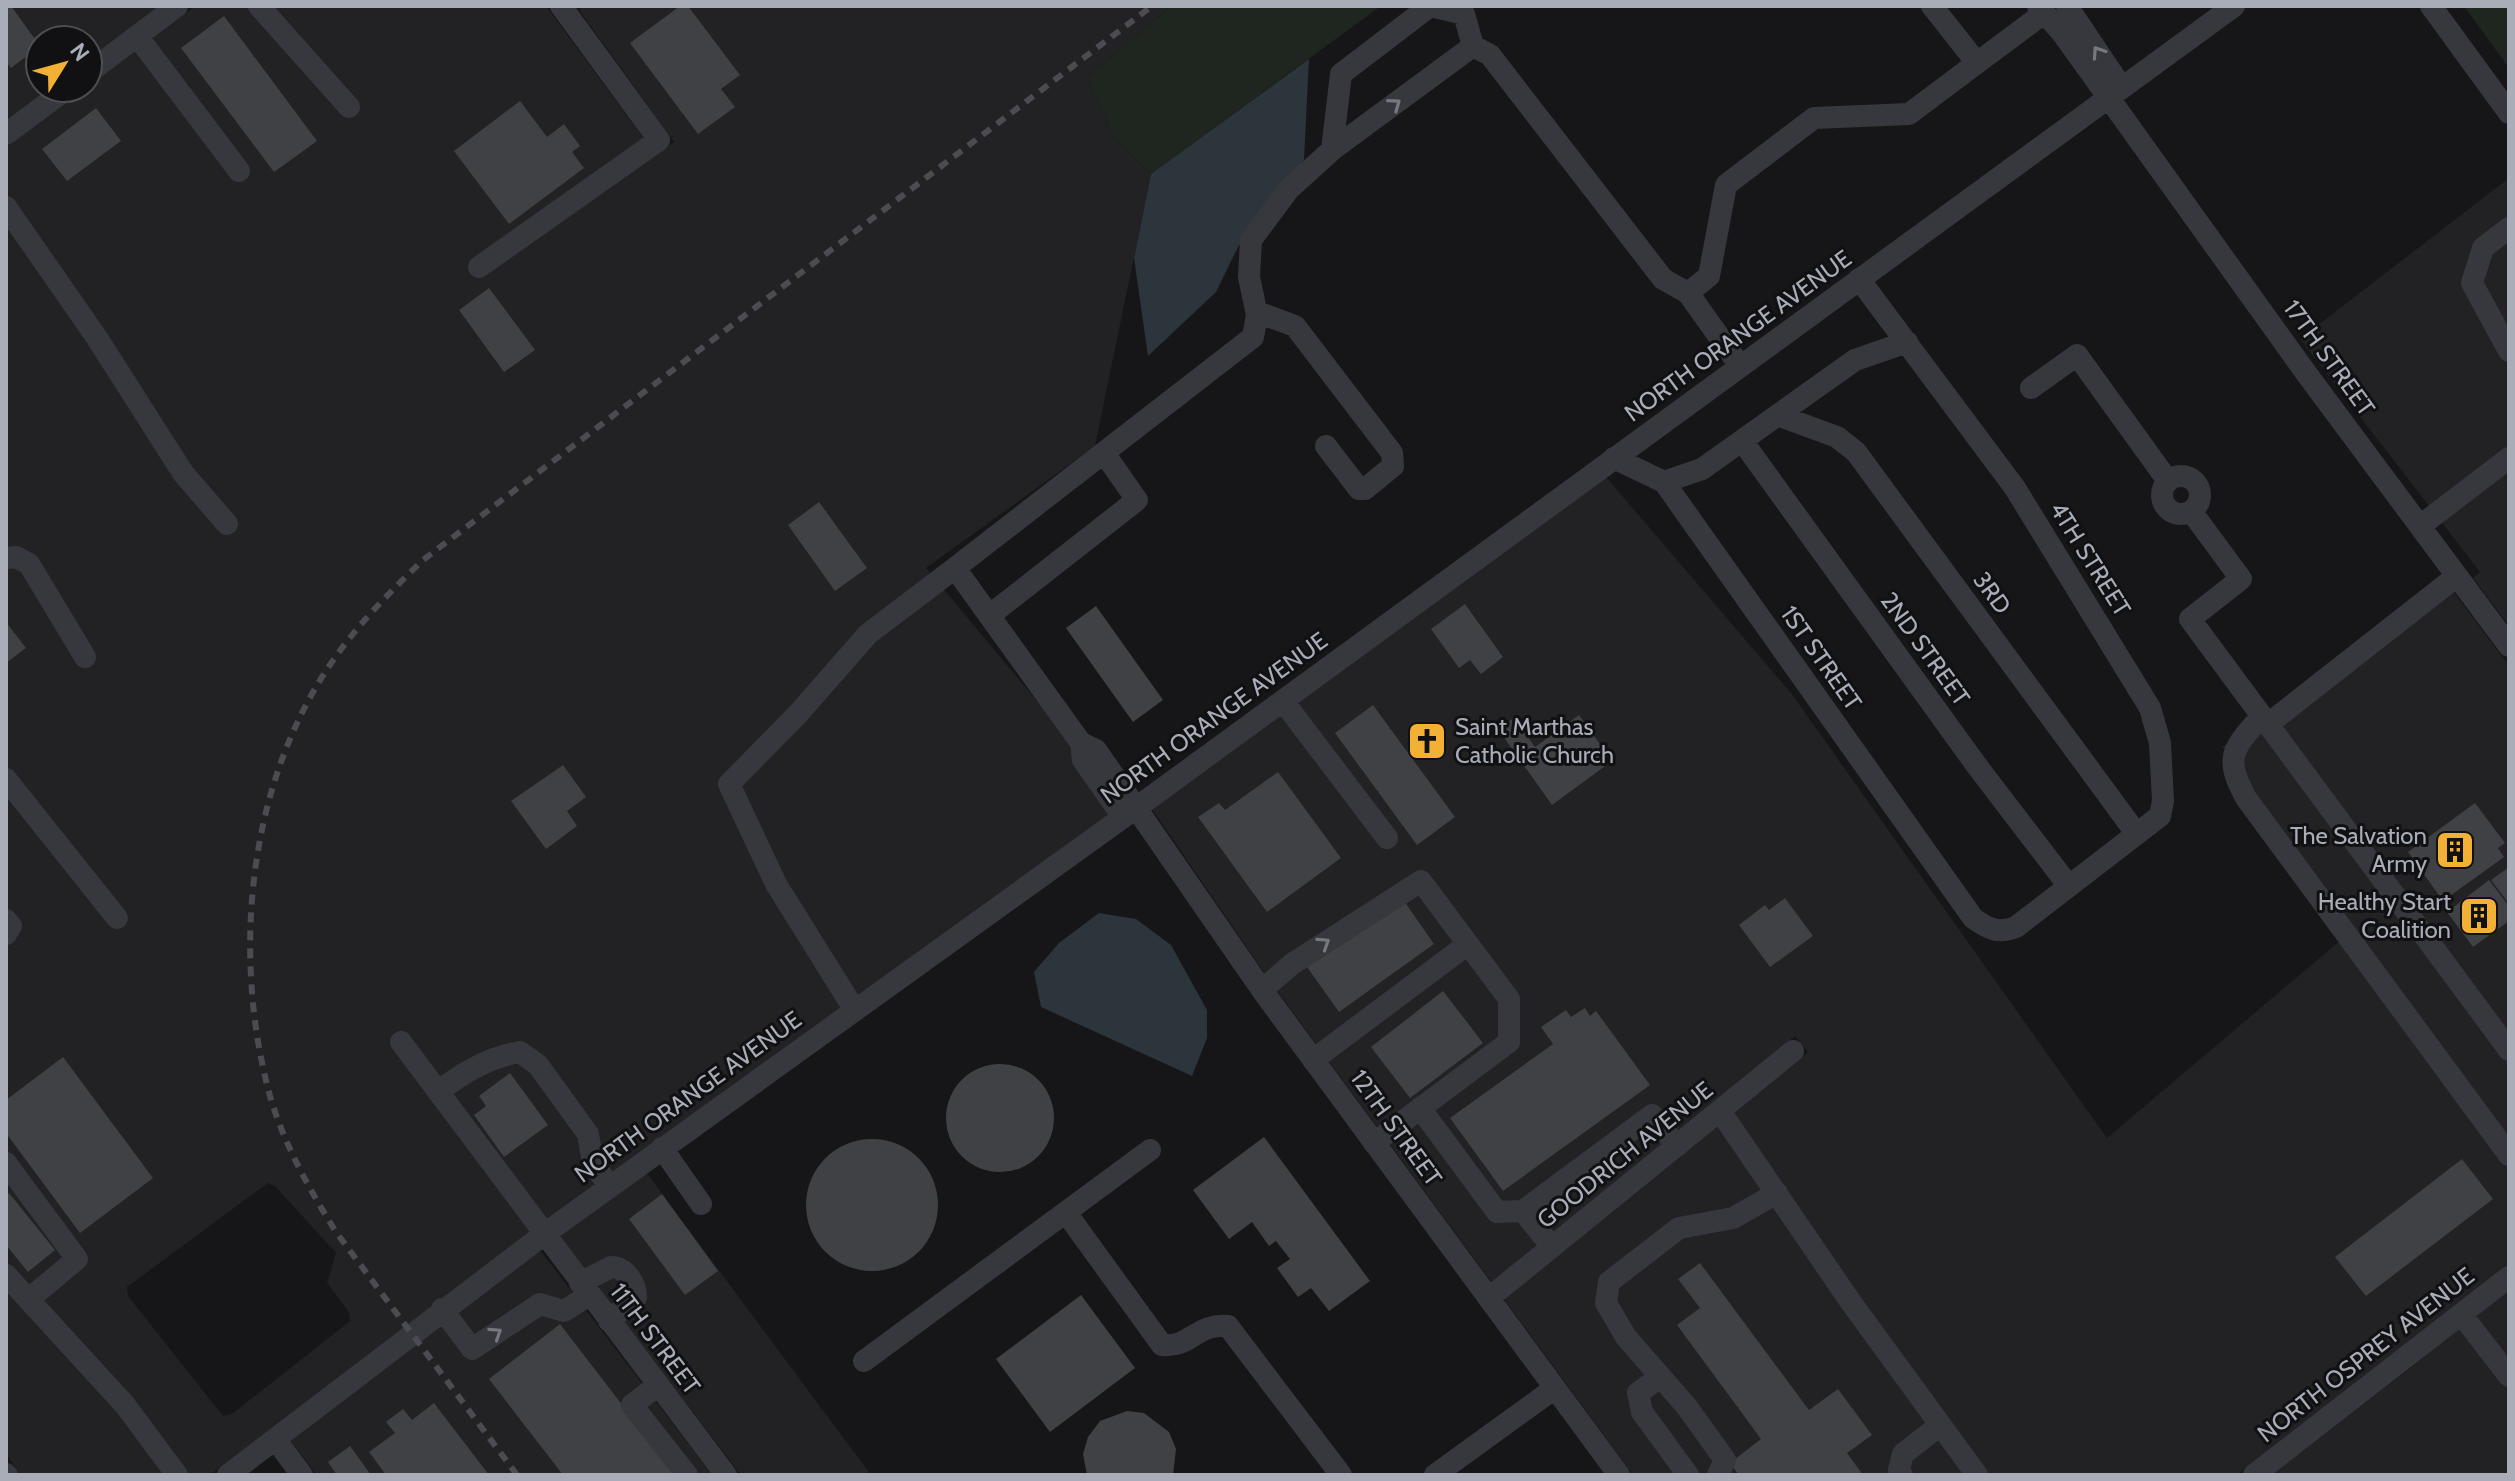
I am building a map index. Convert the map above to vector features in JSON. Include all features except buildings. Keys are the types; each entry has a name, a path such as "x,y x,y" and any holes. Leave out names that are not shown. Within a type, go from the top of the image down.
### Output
{"street":[{"path":"104,61 177,6"},
{"path":"259,6 349,107"},
{"path":"1332,150 1341,74 1430,6 1464,14 1473,46 1490,55 1536,110 1663,279 1688,293 1740,366"},
{"path":"1932,6 1977,63"},
{"name":"NORTH ORANGE AVENUE","path":"234,1473 442,1309 609,1186 1283,701 2234,6"},
{"path":"2431,6 2509,113"},
{"path":"479,267 659,140 564,7"},
{"path":"1688,293 1709,276 1726,185 1814,118 1909,114 2041,10 2116,93"},
{"path":"2074,10 2116,93"},
{"path":"137,36 239,171"},
{"path":"854,1009 776,884 729,784 868,634 1253,337 1257,312 1249,277 1251,240 1289,189 1332,150 1473,46"},
{"name":"17TH STREET","path":"2116,93 2420,526 2509,646"},
{"path":"6,134 46,104"},
{"path":"6,207 97,338 183,473 227,524"},
{"path":"2509,228 2483,248 2472,283 2509,351"},
{"name":"4TH STREET","path":"1859,279 2015,488 2150,708 2160,743 2163,801 2160,816 2016,927 2005,931 1992,930"},
{"path":"1257,312 1295,326 1392,453 1393,466 1365,489 1359,489 1326,446"},
{"path":"1614,458 1664,482 1702,469 1855,360 1907,342"},
{"path":"2031,388 2077,355 2168,481 2183,476 2194,482 2199,499 2191,511 2241,579 2190,619 2509,1050"},
{"name":"3RD","path":"1780,416 1837,437 1856,452 2136,833"},
{"name":"2ND STREET","path":"1743,442 1977,766 2068,885"},
{"path":"990,615 1137,500 1104,453"},
{"path":"2420,526 2509,458"},
{"name":"1ST STREET","path":"1664,482 1973,918 1992,930"},
{"path":"6,558 16,557 29,564 85,657"},
{"name":"12TH STREET","path":"955,568 1081,743 1096,750 1130,812 1619,1475"},
{"path":"2457,576 2264,721 2237,744 2232,759 2235,777 2246,798 2509,1155"},
{"path":"1283,701 1387,838"},
{"path":"6,779 117,918"},
{"path":"1262,990 1292,964 1421,881 1509,999 1509,1042 1374,1143"},
{"path":"6,920 11,926 6,934"},
{"path":"1313,1060 1468,944"},
{"name":"11TH STREET","path":"401,1042 724,1474"},
{"name":"GOODRICH AVENUE","path":"1489,1298 1793,1051"},
{"path":"438,1092 458,1076 498,1055 520,1052 538,1065 588,1134 593,1163 609,1186"},
{"path":"1420,1108 1497,1212 1523,1211 1652,1115 1677,1146"},
{"path":"1720,1111 1977,1475"},
{"path":"662,1148 701,1204"},
{"path":"864,1361 1150,1150"},
{"path":"6,1163 77,1259 29,1299"},
{"path":"1718,1475 1725,1460 1626,1337 1606,1303 1609,1282 1679,1228 1733,1218 1777,1193"},
{"path":"1523,1211 1552,1247"},
{"path":"1067,1214 1162,1345 1176,1346 1210,1324 1228,1326 1341,1475"},
{"path":"442,1309 472,1349 540,1304 564,1311 611,1267 624,1272 636,1288 636,1297 609,1321"},
{"path":"6,1275 125,1405 177,1475"},
{"name":"NORTH OSPREY AVENUE","path":"2254,1475 2509,1277"},
{"path":"2461,1314 2509,1376"},
{"path":"1660,1377 1638,1393 1642,1412 1688,1475"},
{"path":"658,1385 632,1405 687,1475"},
{"path":"1435,1475 1555,1388"},
{"path":"1902,1475 1899,1470 1903,1454 1940,1425"},
{"path":"662,1443 689,1426"},
{"path":"276,1440 302,1475"}],"shaded area":[{"path":"6,6 160,6 104,48 104,24 24,24 24,104 29,104 6,121"},
{"path":"195,6 546,6 656,155 674,142 579,10 584,6 1172,6 1086,78 1116,141 1151,174 1095,446 926,568 1123,804 545,1220 210,1475 20,1475 6,1453 6,147 64,104 104,104 104,74","holes":["268,1183 275,1186 336,1253 327,1283 349,1312 350,1321 232,1414 223,1416 128,1296 127,1287"]},
{"path":"1172,6 1381,6 1151,174 1116,141 1086,78"},
{"path":"2464,6 2509,6 2509,68"},
{"path":"1309,59 1304,160 1238,247 1216,292 1148,356 1134,258 1151,174"},
{"path":"2509,178 2509,626 2473,578 2480,572 2300,339"},
{"path":"1606,477 1791,693 2107,1138 2355,928 2222,747 2453,591 2509,666 2509,1264 2237,1475 1633,1475 1504,1299 1808,1052 1795,1036 1492,1283 1272,984 1152,809"},
{"path":"1099,913 1136,919 1171,945 1207,1010 1207,1038 1192,1076 1041,1007 1034,972 1059,943"},
{"path":"646,1172 871,1475 741,1475 558,1236"},
{"path":"540,1250 712,1475 317,1475 291,1441 416,1341"},
{"path":"2509,1290 2509,1475 2271,1475 2408,1370"}],"railway":[{"path":"517,1475 336,1232 298,1166 270,1096 258,1041 251,985 250,927 255,870 266,813 282,759 305,707 334,659 365,620 423,560 1152,6"}],"place":[{"name":"Saint Marthas Catholic Church","path":"1427,741"},
{"name":"The Salvation Army","path":"2455,850"},
{"name":"Healthy Start Coalition","path":"2479,916"}]}
